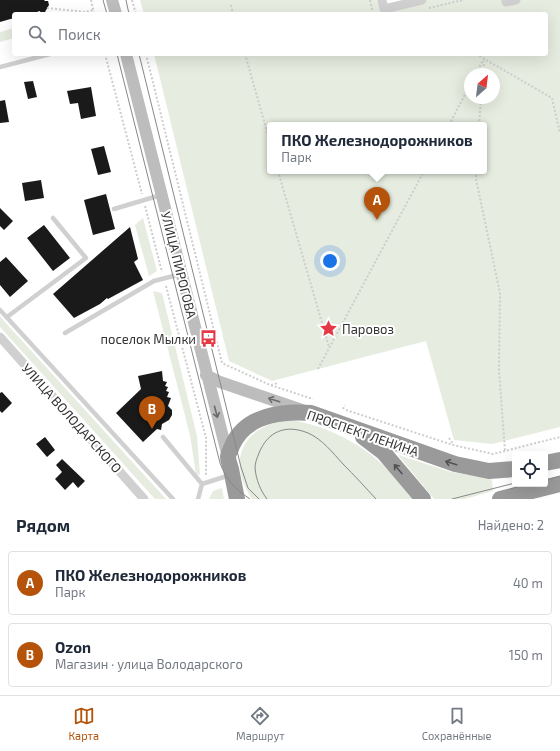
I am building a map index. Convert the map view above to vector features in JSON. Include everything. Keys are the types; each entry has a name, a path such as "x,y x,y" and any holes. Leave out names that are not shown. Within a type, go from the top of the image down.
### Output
{"highway":[{"name":"ПРОСПЕКТ ЛЕНИНА","path":"228,456 235,440 242,431 251,424 278,413 295,412 313,406 352,428 454,464 489,471 512,469"},
{"path":"352,428 384,453 423,499"},
{"name":"УЛИЦА ПИРОГОВА","path":"228,456 236,490"},
{"path":"548,462 560,460"},
{"path":"500,499 560,484"}],"main road":[{"path":"112,0 115,12"},
{"name":"УЛИЦА ПИРОГОВА","path":"126,56 228,456"},
{"name":"ПРОСПЕКТ ЛЕНИНА","path":"206,374 220,382 313,406"}],"street":[{"path":"382,0 384,8 424,4"},
{"path":"506,0 506,2 516,0"},
{"name":"УЛИЦА ВОЛОДАРСКОГО","path":"0,337 144,499"}],"lane":[{"path":"0,67 42,56"},
{"path":"114,209 161,195"},
{"path":"7,317 86,258 53,218"},
{"path":"65,333 154,280 181,274"},
{"path":"0,310 173,499"},
{"path":"163,437 204,483 236,490"},
{"path":"198,499 204,483"}],"path":[{"path":"47,8 86,12 93,10 91,0"},
{"path":"132,0 135,12"},
{"path":"370,0 373,12"},
{"path":"424,4 462,0"},
{"path":"230,5 232,12"},
{"path":"106,56 206,438 204,483"},
{"path":"146,56 222,363 313,406"},
{"path":"246,56 267,131"},
{"path":"479,56 552,98 560,133"},
{"path":"479,68 485,56"},
{"path":"483,68 484,59"},
{"path":"450,122 464,96"},
{"path":"479,122 481,104"},
{"path":"279,174 329,348"},
{"path":"318,369 422,174"},
{"path":"476,174 500,293 499,370 505,451"},
{"path":"270,385 278,383"},
{"path":"344,409 345,404"},
{"path":"336,407 453,445 493,454 560,437"},
{"path":"449,438 453,445"}],"shaded area":[{"path":"140,0 382,0 384,8 422,0 560,0 560,427 492,444 454,440 426,341 272,381 229,361 154,56 548,56 548,12 143,12"},
{"path":"12,29 12,39 0,42 0,32"},
{"path":"143,218 157,271 149,276 135,225"},
{"path":"153,291 162,293 197,436 200,475 196,474 190,435"},
{"path":"0,316 166,499 155,499 0,327"},
{"path":"286,420 325,429 350,441 387,469 415,499 252,499 244,485 240,472 240,460 243,449 249,439 258,431 271,424"},
{"path":"398,455 451,472 489,478 492,480 493,491 465,499 434,499"},
{"path":"222,488 224,499 209,499 213,491"}],"building":[{"path":"0,0 48,1 49,5 45,12 12,12 12,19 0,22"},
{"path":"33,81 37,97 28,99 24,82"},
{"path":"91,87 96,116 81,119 78,103 70,104 67,91"},
{"path":"5,100 9,122 0,123 0,101"},
{"path":"104,146 111,172 98,175 91,149"},
{"path":"41,180 44,198 25,201 22,183"},
{"path":"106,194 115,229 93,235 84,200"},
{"path":"0,208 13,221 4,230 0,226"},
{"path":"44,225 70,258 53,271 27,238"},
{"path":"130,227 138,259 134,262 143,280 108,299 107,298 100,304 74,318 53,294"},
{"path":"6,257 28,281 10,297 0,285 0,262"},
{"path":"162,371 163,381 167,382 165,386 168,387 166,391 169,392 167,397 171,398 168,406 172,410 172,415 169,420 162,424 161,430 157,429 143,442 116,413 141,389 138,376"},
{"path":"2,392 12,403 2,413 0,411 0,393"},
{"path":"45,437 55,450 47,457 36,444"},
{"path":"62,459 85,481 78,488 73,482 65,490 55,479 62,472 56,465"}],"tram line":[{"path":"103,0 106,12"},
{"path":"126,0 129,12"},
{"path":"118,56 220,463 225,475 232,484 250,499"},
{"path":"139,56 241,467 248,488 259,499"},
{"path":"267,499 260,488 256,476 256,462 267,439 279,431 292,429 308,433 323,443 376,499"},
{"path":"548,479 560,476"},
{"path":"452,499 512,484"},
{"path":"510,489 518,487"}],"place":[{"name":"ПКО Железнодорожников","path":"377,220"},
{"name":"Паровоз","path":"329,329"},
{"name":"поселок Мылки","path":"209,339"},
{"name":"Ozon","path":"152,429"}]}
